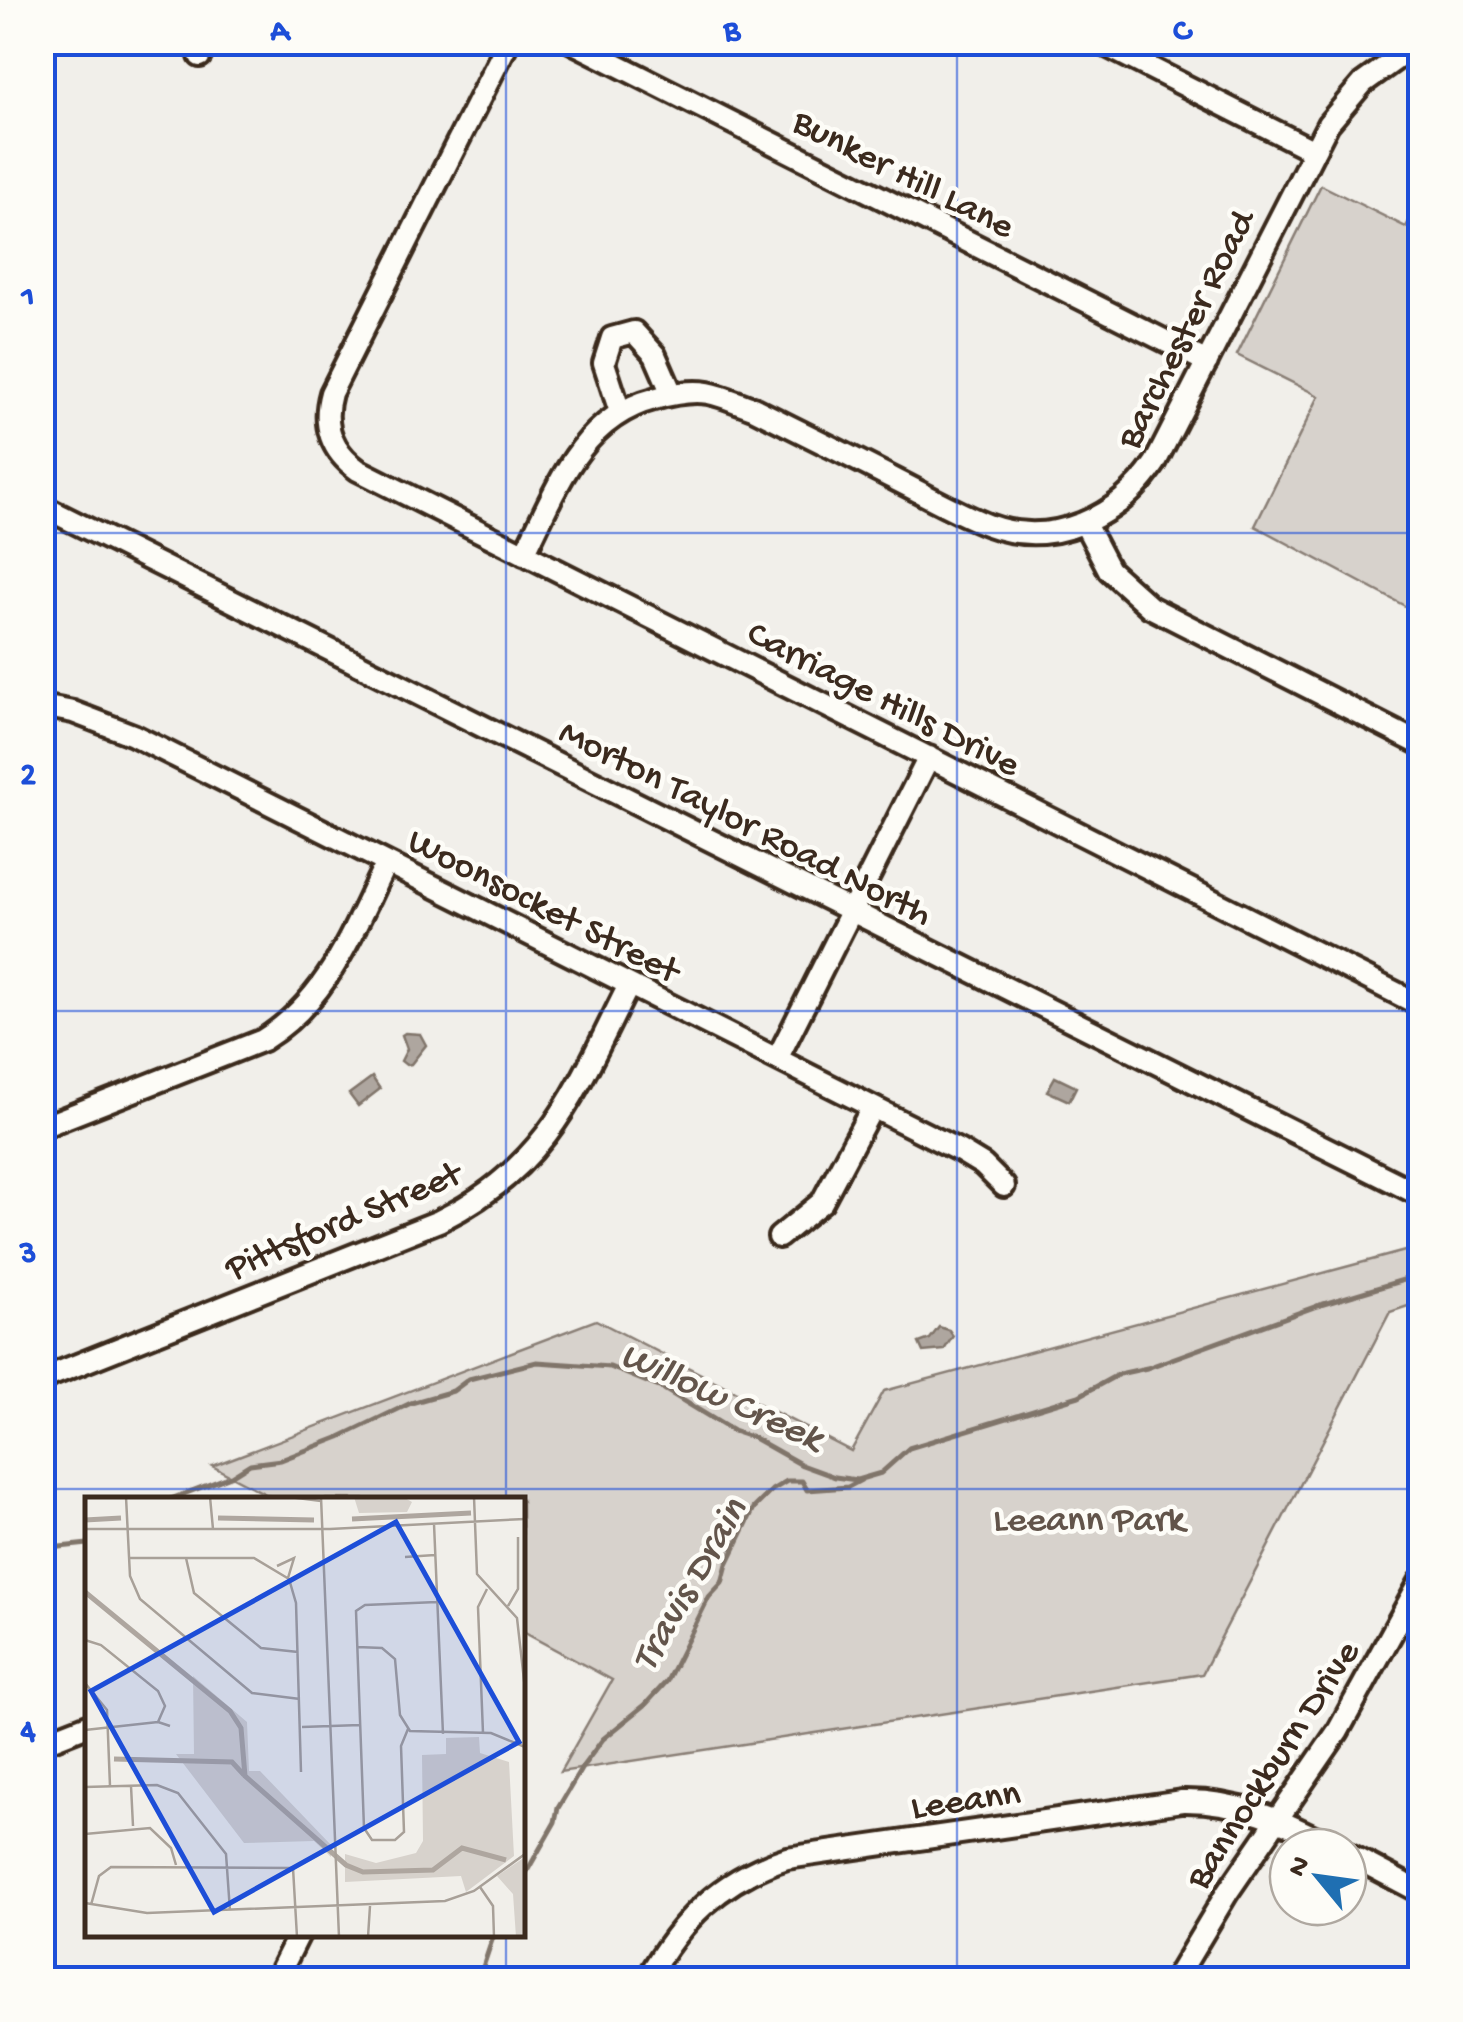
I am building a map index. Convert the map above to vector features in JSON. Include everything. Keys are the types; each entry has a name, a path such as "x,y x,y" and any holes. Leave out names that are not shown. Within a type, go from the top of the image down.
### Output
{"street":[{"name":"Carriage Hills Drive","path":"508,42 330,393 326,417 330,437 341,456 358,470 1420,1005"},
{"name":"Bunker Hill Lane","path":"572,42 1206,362"},
{"path":"1099,42 1314,151"},
{"name":"Barchester Road","path":"524,554 582,446 620,412 672,394 707,393 753,408 991,526 1038,532 1086,524 1115,507 1146,477 1328,124 1350,96 1420,42"},
{"path":"620,412 604,364 612,338 634,332 655,355 672,394"},
{"name":"Morton Taylor Road North","path":"42,506 1420,1195"},
{"path":"1086,524 1109,570 1150,607 1420,744"},
{"name":"Woonsocket Street","path":"42,706 74,712 132,735 778,1057 960,1151 983,1165 1004,1186"},
{"path":"778,1057 929,758"},
{"path":"42,1127 264,1040 287,1025 326,982 386,863"},
{"name":"Pittsford Street","path":"42,1379 440,1221 487,1194 522,1164 568,1106 629,985"},
{"path":"779,1237 822,1202 872,1108"},
{"name":"Bannockburn Drive","path":"1175,1980 1228,1893 1338,1731 1420,1582"},
{"path":"42,1743 85,1726"},
{"name":"Leeann","path":"647,1980 674,1936 712,1894 762,1866 787,1858 1182,1801 1230,1803 1295,1827"},
{"path":"1368,1865 1420,1892"},
{"path":"276,1980 298,1937"}],"green space":[{"path":"1321,185 1406,227 1420,199 1420,614 1255,526 1319,396 1237,355"},
{"name":"Leeann Park","path":"1420,1247 1420,1302 1390,1312 1202,1674 560,1772 612,1680 525,1633 525,1497 271,1497 212,1466 596,1320 851,1451 884,1391"}],"shaded area":[{"path":"420,1034 426,1045 406,1065 401,1061 407,1049 402,1035"},
{"path":"372,1077 380,1089 358,1106 349,1094"},
{"path":"1055,1077 1076,1087 1069,1101 1047,1091"},
{"path":"939,1327 953,1336 944,1350 923,1352 919,1343 930,1339"}],"waterway":[{"name":"Willow Creek","path":"176,1497 231,1476 250,1464 281,1460 340,1437 411,1403 453,1391 469,1379 537,1362 610,1367 664,1389 733,1431 754,1438 802,1465 857,1480 881,1473 909,1448 1079,1396 1119,1374 1147,1368 1317,1306 1420,1275"},
{"name":"Travis Drain","path":"525,1875 583,1766 603,1739 645,1705 667,1681 709,1597 722,1583 754,1508 787,1481 802,1481 807,1490 848,1487 861,1480"},
{"name":"Willow Creek","path":"42,1553 50,1548 85,1544"},
{"name":"Travis Drain","path":"475,1980 493,1937"}]}
